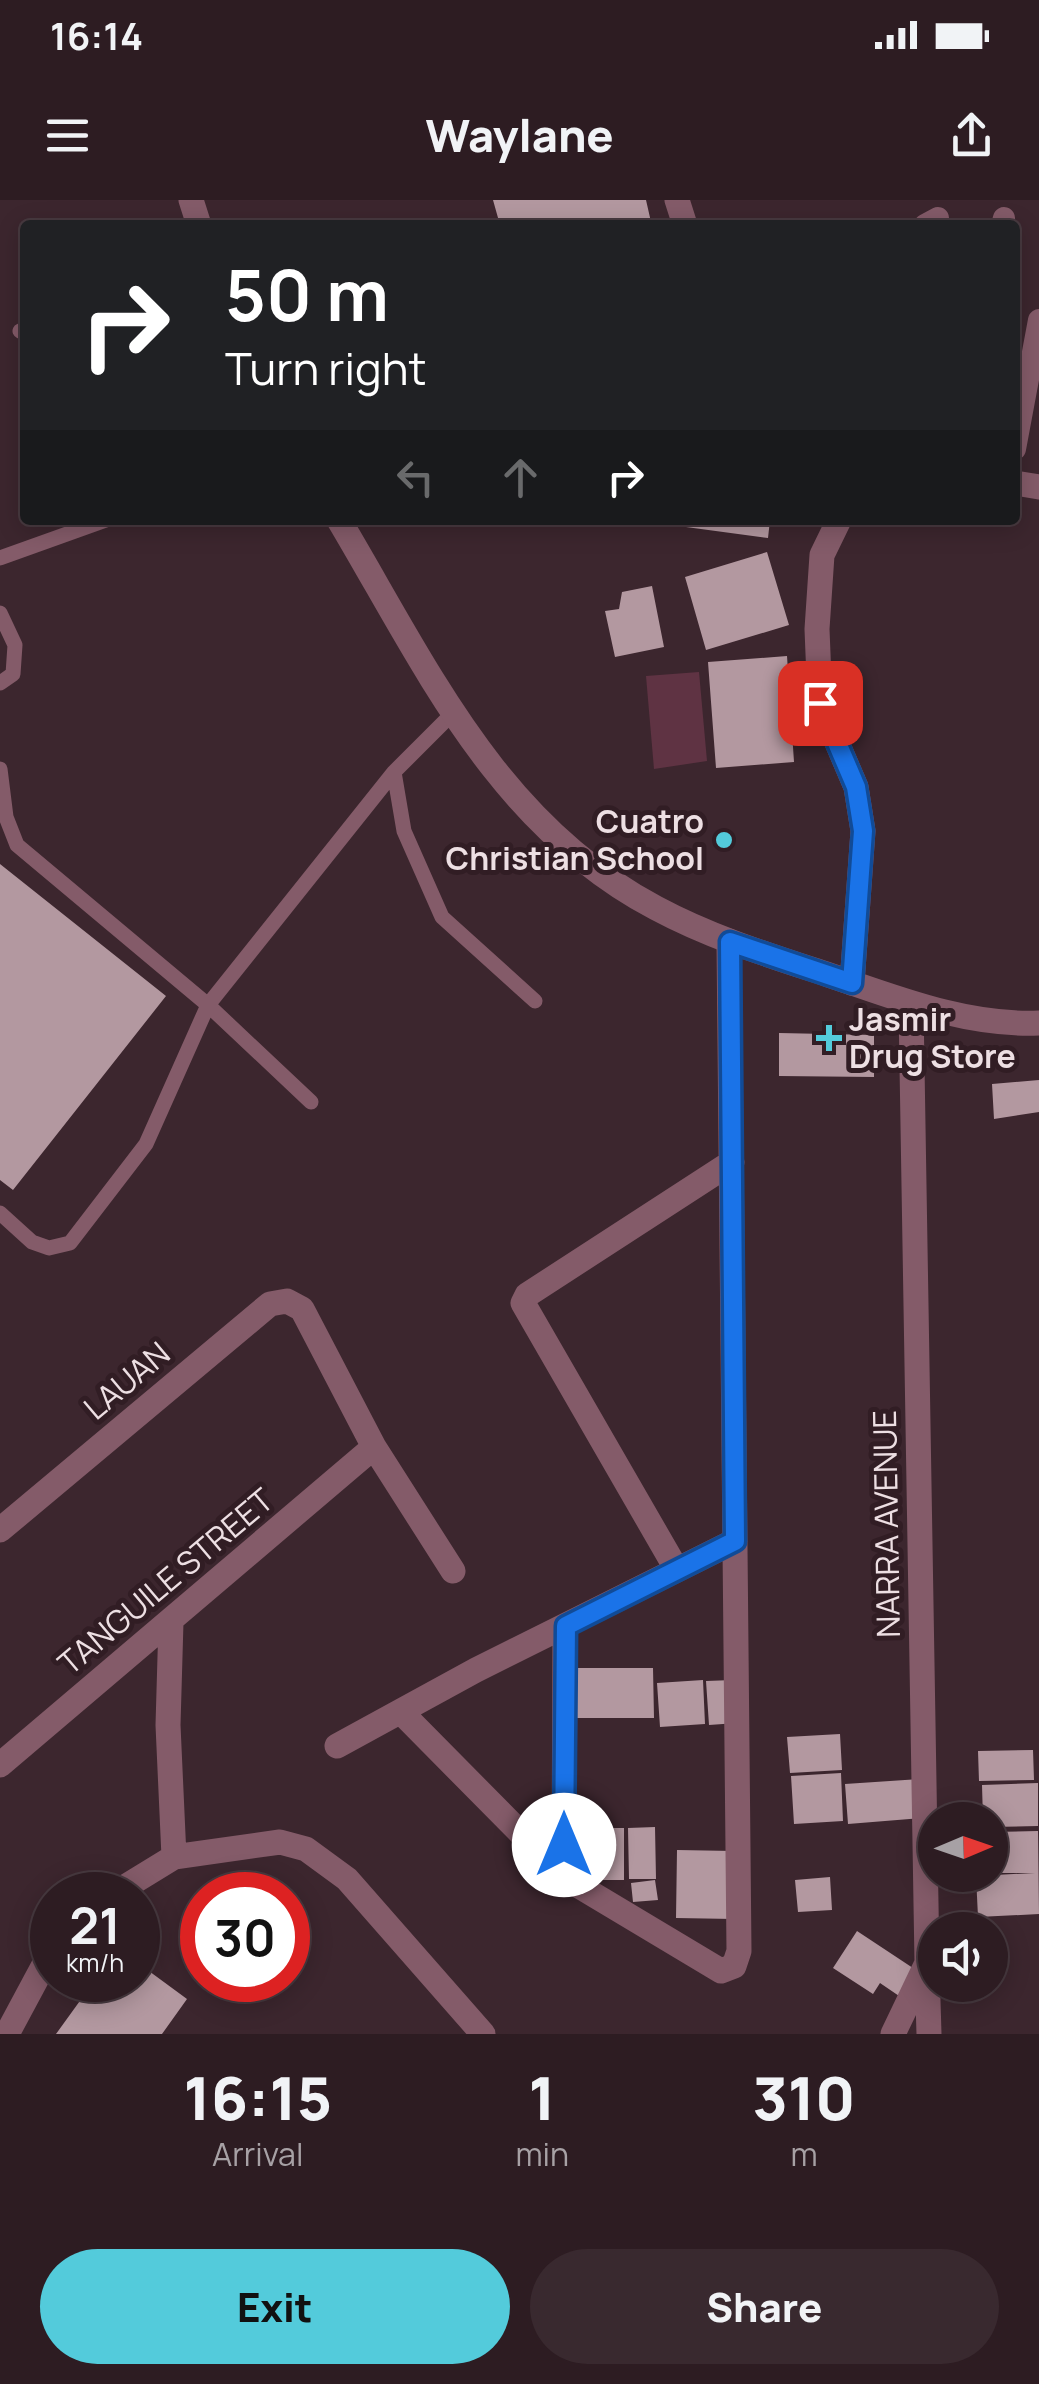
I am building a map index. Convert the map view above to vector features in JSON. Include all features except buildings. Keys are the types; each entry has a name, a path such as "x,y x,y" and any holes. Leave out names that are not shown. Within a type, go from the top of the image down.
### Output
{"street":[{"path":"1020,422 1039,320"},
{"path":"343,525 453,713 501,784 564,846 654,907 730,942 911,1006 1039,1023"},
{"path":"837,525 822,555 817,628 820,703 856,787 863,831 852,983"},
{"path":"401,1712 564,1877 721,1971 734,1966 739,1951 730,942"},
{"name":"NARRA AVENUE","path":"911,1006 926,1912"},
{"path":"677,1570 523,1303 527,1295 732,1162"},
{"name":"LAUAN","path":"0,1530 270,1304 287,1301 302,1309 374,1447"},
{"path":"374,1447 454,1572"},
{"name":"TANGUILE STREET","path":"0,1765 374,1447"},
{"path":"337,1746 735,1541"},
{"path":"171,1622 168,1725 174,1857"},
{"path":"564,1877 566,1626"},
{"path":"150,1872 174,1857 280,1842 326,1859 483,2034"},
{"name":"NARRA AVENUE","path":"893,2034 918,1982"},
{"path":"7,2034 30,1991"},
{"path":"928,2002 929,2034"}],"lane":[{"path":"0,558 92,525"},
{"path":"0,613 15,646 12,674 0,684"},
{"path":"0,1213 32,1242 49,1248 70,1242 146,1144 208,1005 394,772 453,713"},
{"path":"0,768 6,817 17,844 208,1005 312,1102"},
{"path":"394,772 404,830 442,917 535,1001"}],"shaded area":[{"path":"699,672 707,761 654,769 646,676"}],"place":[{"name":"Cuatro Christian School","path":"724,840"},
{"name":"Jasmir Drug Store","path":"829,1038"}],"route":[{"path":"564,1845 566,1626 735,1541 730,942 852,983 863,831 856,787 820,703"}]}
